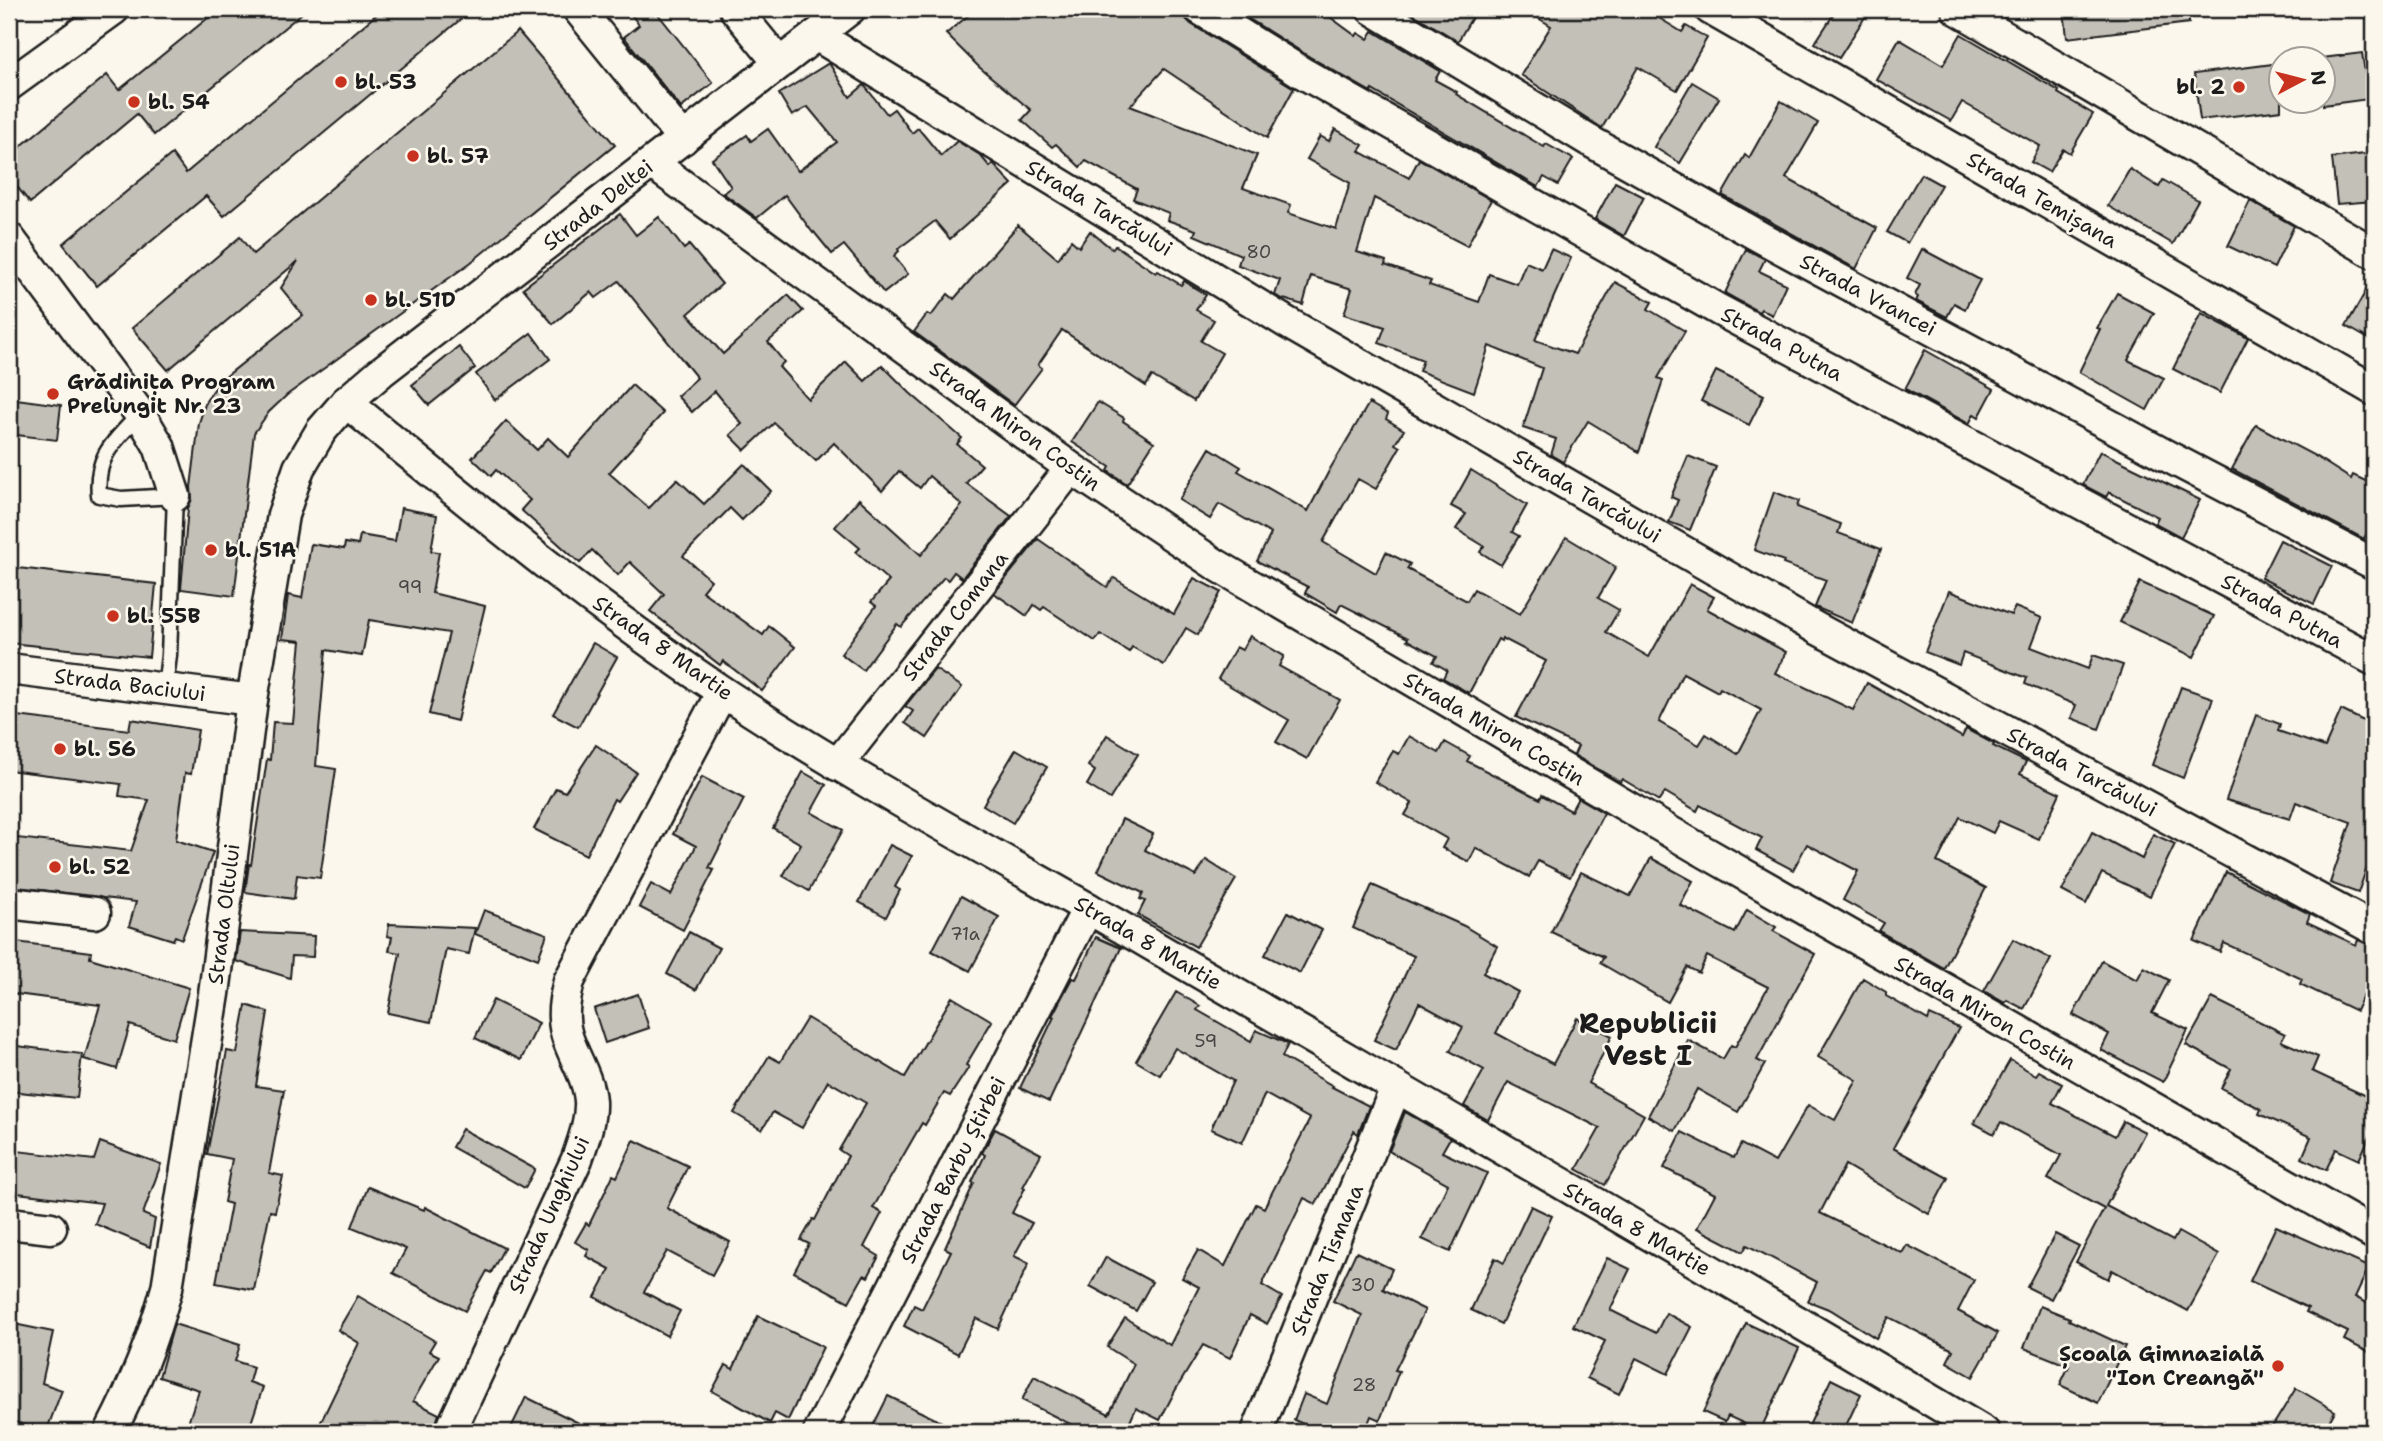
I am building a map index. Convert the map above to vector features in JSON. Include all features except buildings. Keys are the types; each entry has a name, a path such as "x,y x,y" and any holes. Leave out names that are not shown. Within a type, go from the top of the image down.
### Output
{"street":[{"path":"9,85 114,9"},
{"path":"578,9 683,139"},
{"path":"735,9 779,63"},
{"name":"Strada Deltei","path":"346,402 381,372 850,9"},
{"name":"Strada Putna","path":"1200,9 1301,72 1719,310 2374,660"},
{"name":"Strada Vrancei","path":"1372,9 1588,140 1762,238 2374,564"},
{"name":"Strada Temișana","path":"1710,9 2374,390"},
{"path":"1957,9 2374,253"},
{"name":"Strada Tarcăului","path":"816,35 1286,322 1791,614 2374,929"},
{"name":"Strada Miron Costin","path":"653,164 1071,468 1215,564 1672,833 2374,1234"},
{"path":"9,238 140,414 159,446 175,496"},
{"name":"Strada 8 Martie","path":"346,402 504,532 625,623 722,692 837,765 1396,1087 1984,1432"},
{"name":"Strada Oltului","path":"110,1432 138,1376 155,1333 167,1288 214,995 251,700 283,514 299,468 321,431 346,402"},
{"name":"Strada Comana","path":"837,765 1071,468"},
{"name":"Strada Baciului","path":"9,670 251,700"},
{"name":"Strada Unghiului","path":"450,1432 577,1159 587,1129 590,1102 584,1075 564,1021 564,1001 569,982 722,692"},
{"path":"9,903 95,913"},
{"name":"Strada Barbu Știrbei","path":"819,1432 1088,908"},
{"name":"Strada Tismana","path":"1257,1432 1396,1087"},
{"path":"9,1223 51,1228"}],"lane":[{"path":"140,414 105,452 100,465 99,495 121,499 175,496 169,654 165,689"}],"place":[{"name":"bl. 53","path":"341,82"},
{"name":"bl. 2","path":"2239,87"},
{"name":"bl. 54","path":"134,102"},
{"name":"bl. 57","path":"413,156"},
{"name":"bl. 51D","path":"371,300"},
{"name":"Grădinița Program Prelungit Nr. 23","path":"53,394"},
{"name":"bl. 51A","path":"211,550"},
{"name":"bl. 55B","path":"113,616"},
{"name":"bl. 56","path":"60,749"},
{"name":"bl. 52","path":"55,867"},
{"name":"Școala Gimnazială \"Ion Creangă\"","path":"2278,1366"}],"district":[{"name":"Republicii Vest I","path":"1648,1039"}]}
